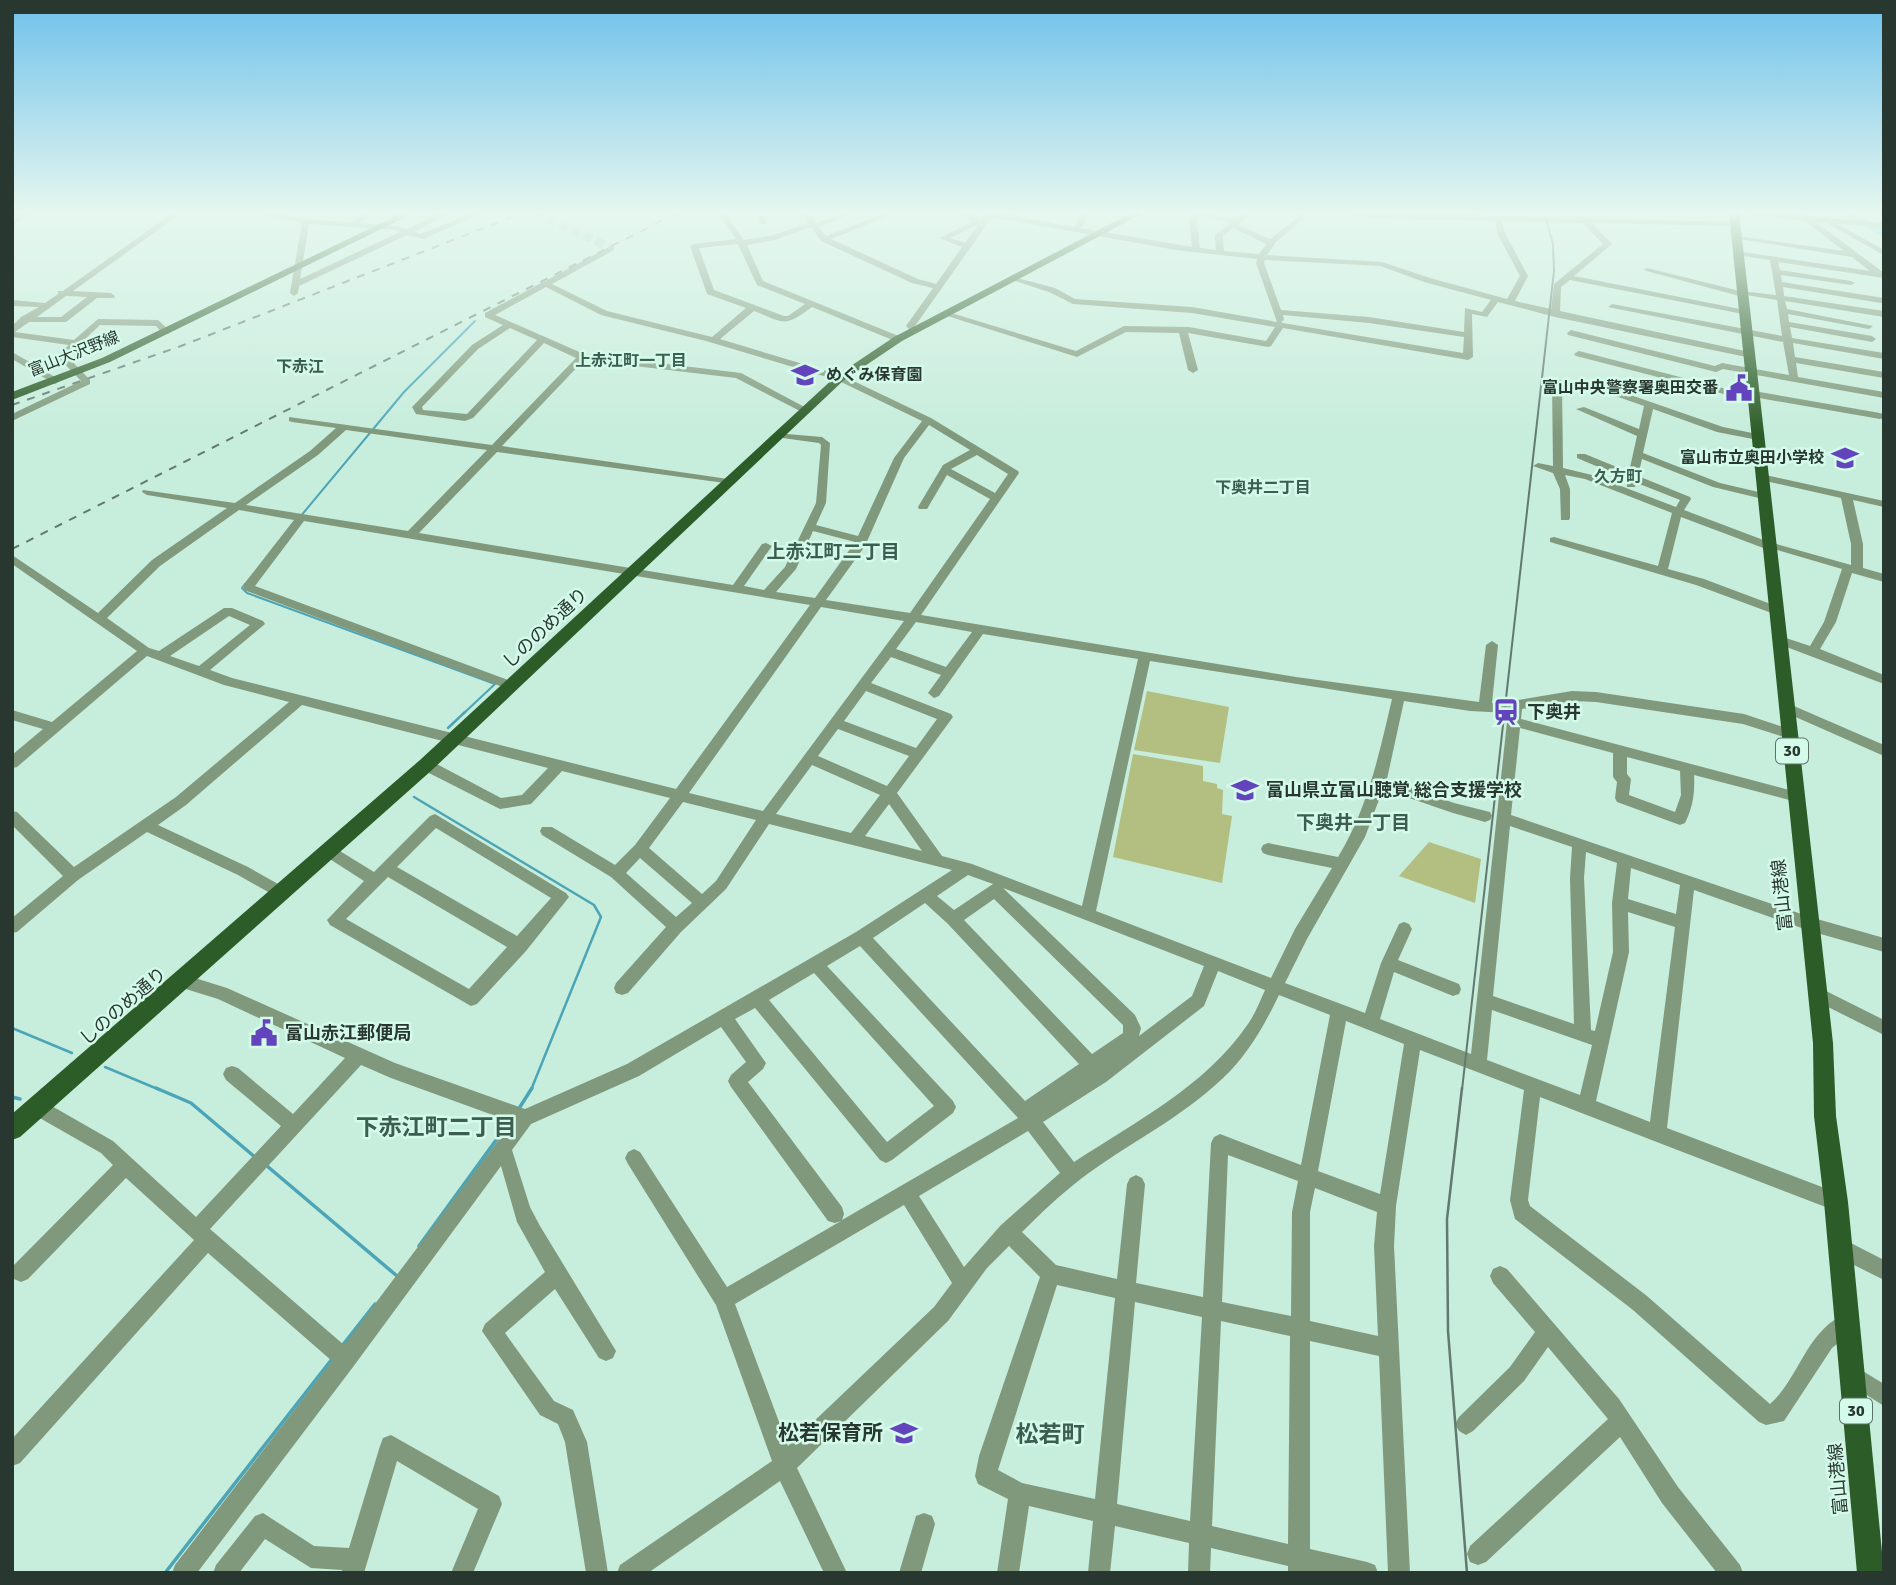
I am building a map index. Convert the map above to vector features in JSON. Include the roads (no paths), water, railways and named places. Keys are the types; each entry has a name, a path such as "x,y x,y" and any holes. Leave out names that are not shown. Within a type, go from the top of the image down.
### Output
{"main road":[{"name":"富山大沢野線","path":"12,396 76,372 260,286"},
{"name":"しののめ通り","path":"22,1116 330,852 456,738 840,377 898,339 999,286"},
{"name":"富山港線","path":"1742,286 1823,1043 1825,1116 1841,1248 1871,1573"}],"street":[{"path":"12,332 71,286"},
{"path":"542,286 488,315 582,357 738,374 805,410"},
{"path":"550,286 604,313 713,340 840,377 928,420 1014,473 914,617 766,817 721,885 701,902 622,988"},
{"path":"708,286 710,292 786,319 810,305"},
{"path":"767,286 898,339"},
{"path":"914,330 910,327 938,287 934,286"},
{"path":"1038,286 1073,301 1192,310 1468,357 1468,310 1484,314 1496,299"},
{"path":"945,314 1077,354 1118,330 1183,330 1268,344 1281,325 1268,286"},
{"path":"1451,286 1752,363 1794,379 1884,394 1880,355 1872,339 1867,318"},
{"path":"1510,302 1519,286"},
{"path":"1555,314 1557,286"},
{"path":"1608,286 1745,313"},
{"path":"1648,295 1649,286"},
{"path":"1712,286 1781,298 1867,318 1884,325"},
{"path":"1779,286 1794,379"},
{"path":"1792,286 1882,300"},
{"path":"1855,286 1882,300"},
{"path":"61,293 111,296"},
{"path":"12,319 62,320 95,295"},
{"path":"12,303 45,304"},
{"path":"1612,307 1880,355"},
{"path":"713,340 752,309"},
{"path":"1783,311 1867,318 1884,314"},
{"path":"1278,312 1380,321 1468,335"},
{"path":"34,367 62,356 98,322 158,323 166,332"},
{"path":"1785,324 1872,339"},
{"path":"509,325 475,347 416,407 419,412 465,418 470,416 542,340"},
{"path":"1183,330 1193,370"},
{"path":"12,332 75,342"},
{"path":"1571,333 1716,369 1752,363"},
{"path":"1576,343 1603,351 1579,354 1754,397 1880,416"},
{"path":"12,355 55,381"},
{"path":"12,418 87,382 62,356"},
{"path":"410,536 582,357"},
{"path":"1791,359 1882,375"},
{"path":"1558,381 1558,471 1565,489 1565,518"},
{"path":"1592,385 1721,430 1758,437"},
{"path":"1629,493 1649,405"},
{"path":"1581,409 1642,434"},
{"path":"292,419 728,482"},
{"path":"616,873 640,849 818,603 861,540 899,458 928,420"},
{"path":"100,618 156,563 314,453 343,427"},
{"path":"766,595 790,569 821,503 826,445 822,440 779,435"},
{"path":"923,507 945,470 978,450"},
{"path":"1638,454 1717,485 1763,496"},
{"path":"1581,456 1686,499 1677,513 1662,571"},
{"path":"1538,466 1588,477 1769,546 1884,578"},
{"path":"945,470 996,498"},
{"path":"1761,477 1884,504"},
{"path":"147,492 1145,656 1485,706 1620,750 1797,797"},
{"path":"1813,651 1830,622 1853,570 1857,544 1846,495"},
{"path":"301,517 248,587 510,686"},
{"path":"809,527 861,540"},
{"path":"1554,540 1662,571 1777,611"},
{"path":"735,590 766,546"},
{"path":"12,558 145,651 200,672 299,700 967,868 1836,1202"},
{"path":"159,657 228,611 259,624 200,672"},
{"path":"934,693 981,628"},
{"path":"1780,640 1884,680"},
{"path":"1485,706 1492,645"},
{"path":"12,763 145,651"},
{"path":"888,651 949,673"},
{"path":"1088,914 1145,656"},
{"path":"855,839 946,717 863,685"},
{"path":"628,1573 784,1465 942,1314 963,1283 1008,1232 1072,1174 1174,1107 1217,1073 1254,1029 1301,934 1358,837 1379,782 1399,695"},
{"path":"1478,1065 1514,715 1518,705 1572,696 1596,697 1744,719 1790,734"},
{"path":"12,927 73,876 147,826 224,767 299,700"},
{"path":"1787,708 1884,751"},
{"path":"12,715 52,727"},
{"path":"836,723 918,754"},
{"path":"1620,750 1620,777 1624,779 1622,798 1680,819 1688,795 1687,768"},
{"path":"809,758 890,793 937,860"},
{"path":"426,765 500,804 526,800 560,764"},
{"path":"1379,782 1485,816"},
{"path":"12,816 73,876"},
{"path":"1504,818 1810,924 1884,945"},
{"path":"435,820 561,897 471,999 335,920 381,874 435,820"},
{"path":"147,826 243,871 282,893"},
{"path":"547,831 616,873 677,927"},
{"path":"1579,844 1577,878 1583,1035"},
{"path":"640,849 701,902"},
{"path":"1268,849 1342,864"},
{"path":"330,852 381,874 520,946"},
{"path":"1586,1106 1621,952 1620,903 1625,859"},
{"path":"181,981 221,993 359,1055 518,1115 633,1070 816,965 967,868"},
{"path":"1657,1134 1688,881"},
{"path":"953,919 995,890 1129,1020 1133,1028 1130,1038 1027,1117"},
{"path":"926,895 953,919 1092,1066"},
{"path":"1620,903 1683,923"},
{"path":"1370,1024 1389,964 1404,929"},
{"path":"862,937 1027,1117 1072,1174"},
{"path":"724,1300 907,1193 1027,1117 1100,1076 1198,1001 1213,963"},
{"path":"1389,964 1453,989"},
{"path":"758,999 886,1154 947,1107 816,965"},
{"path":"1818,994 1884,1028"},
{"path":"1484,1000 1601,1041"},
{"path":"1299,1565 1301,1212 1339,1012"},
{"path":"724,1018 757,1063 737,1082 835,1214"},
{"path":"1399,1573 1384,1246 1387,1206 1413,1040"},
{"path":"12,1455 293,1125 359,1055"},
{"path":"232,1074 293,1125"},
{"path":"1533,1086 1519,1200 1522,1212 1640,1303 1766,1415 1777,1414 1825,1341 1847,1323"},
{"path":"183,1573 340,1355 502,1148 518,1115"},
{"path":"22,1116 107,1147 201,1235 340,1355"},
{"path":"1199,1573 1220,1143 1387,1206"},
{"path":"502,1148 507,1156 516,1198 538,1244 606,1351"},
{"path":"634,1158 724,1300 784,1465 836,1573"},
{"path":"21,1272 126,1165"},
{"path":"1099,1573 1136,1184"},
{"path":"907,1193 963,1283"},
{"path":"1008,1232 1051,1274 1389,1348"},
{"path":"1841,1248 1884,1270"},
{"path":"557,1274 492,1331 547,1408 566,1417 576,1442 597,1573"},
{"path":"1051,1274 990,1456 986,1476 1020,1493 1202,1534 1299,1565 1367,1573"},
{"path":"1500,1276 1622,1421 1670,1495 1732,1573"},
{"path":"1466,1424 1517,1374 1548,1331"},
{"path":"1853,1375 1884,1396"},
{"path":"1478,1554 1622,1421"},
{"path":"224,1573 263,1524 311,1557 354,1566 391,1446 491,1504 462,1573"},
{"path":"1008,1573 1020,1493"},
{"path":"910,1573 924,1524"}],"waterway":[{"path":"300,517 404,392 475,321"},
{"path":"245,584 242,588 247,593 495,684 463,714"},
{"path":"448,728 465,712"},
{"path":"414,797 594,905 601,917 531,1089"},
{"path":"12,1028 72,1053"},
{"path":"105,1067 160,1090"},
{"path":"156,1088 191,1103 256,1158"},
{"path":"518,1110 531,1089"},
{"path":"12,1097 20,1099"},
{"path":"419,1246 510,1121"},
{"path":"267,1166 397,1276"},
{"path":"342,1346 375,1304"},
{"path":"165,1573 332,1359"}],"tram line":[{"path":"1462,1090 1552,286"},
{"path":"1462,1088 1447,1219 1448,1331 1467,1573"}],"railway":[{"path":"12,405 181,346 335,286"},
{"path":"12,549 533,286"}],"place":[{"name":"めぐみ保育園","path":"805,375"},
{"name":"富山中央警察署奥田交番","path":"1739,388"},
{"name":"富山市立奥田小学校","path":"1845,458"},
{"name":"下奥井","path":"1506,712"},
{"name":"富山県立富山聴覚 総合支援学校","path":"1245,790"},
{"name":"富山赤江郵便局","path":"264,1033"},
{"name":"松若保育所","path":"904,1433"}],"district":[{"name":"上赤江町一丁目","path":"631,361"},
{"name":"下赤江","path":"300,367"},
{"name":"久方町","path":"1618,477"},
{"name":"下奥井二丁目","path":"1263,488"},
{"name":"上赤江町二丁目","path":"833,552"},
{"name":"下奥井一丁目","path":"1353,823"},
{"name":"下赤江町二丁目","path":"436,1127"},
{"name":"松若町","path":"1050,1434"}]}
